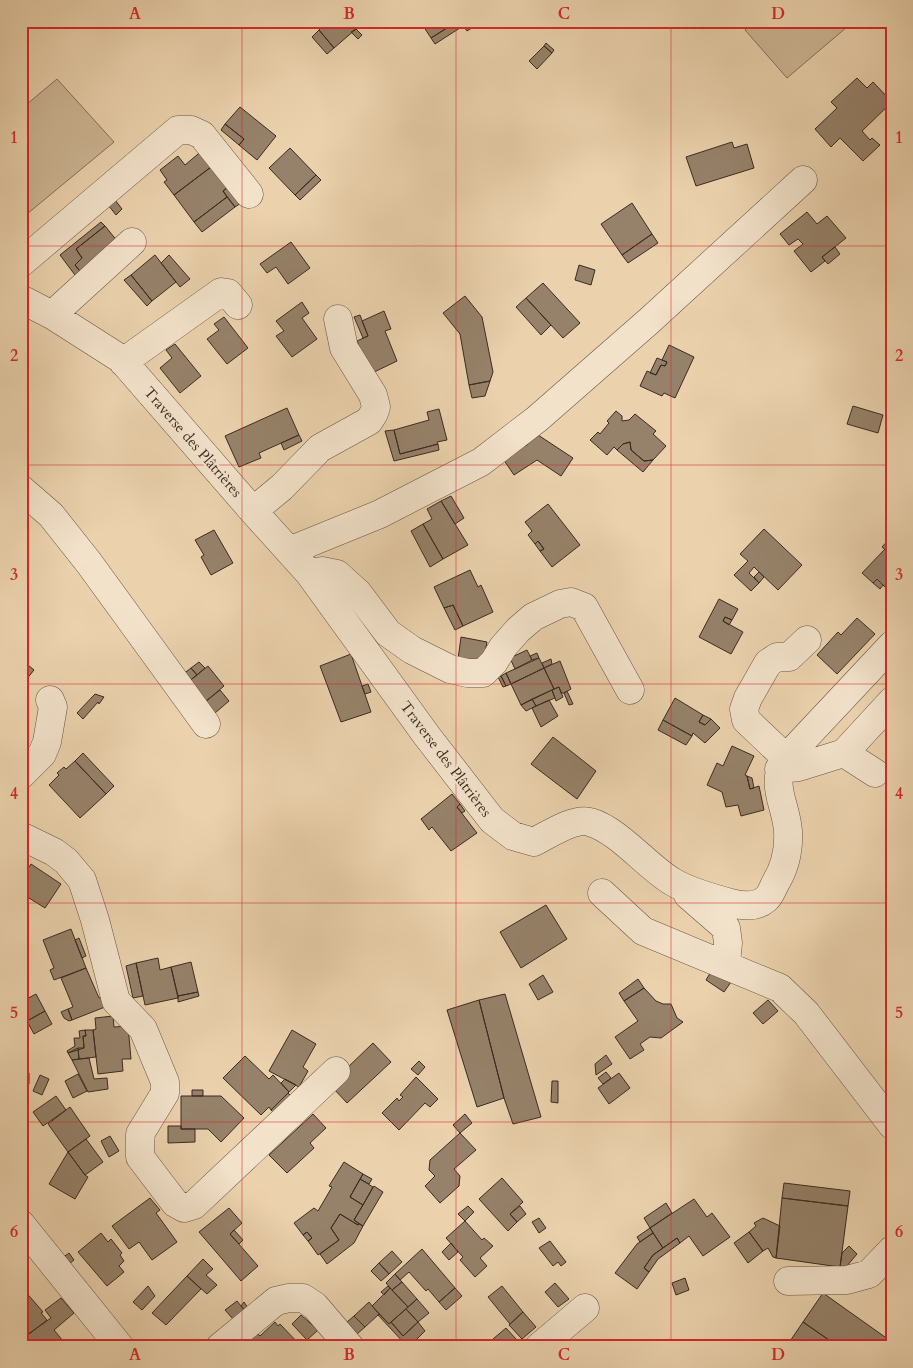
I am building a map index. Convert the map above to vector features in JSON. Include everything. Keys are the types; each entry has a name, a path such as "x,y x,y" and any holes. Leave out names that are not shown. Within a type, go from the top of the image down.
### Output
{"street":[{"path":"21,262 178,130 191,130 202,135 249,194"},
{"path":"289,551 380,514 481,462 537,419 803,180"},
{"path":"52,315 132,242"},
{"path":"123,362 221,292 228,293 238,304"},
{"name":"Traverse des Plâtrières","path":"21,299 52,315 123,362 309,573 427,736 492,820 513,836 534,842 573,823 589,821 609,832 673,882 712,898 743,906 756,905 767,898 782,871 787,851 788,830 778,786 783,764"},
{"path":"253,511 282,488 320,448 369,421 374,413 376,407 373,395 344,348 338,318"},
{"path":"21,490 51,516 84,556 206,724"},
{"path":"309,573 322,571 337,574 358,593 388,633 412,650 450,669 467,673 483,673 494,662 503,647 518,630 533,617 560,604 571,602 584,607 630,690"},
{"path":"807,640 789,657 777,657 768,663 748,698 744,709 746,720 783,764 799,767 844,753 892,701"},
{"path":"783,764 892,644"},
{"path":"21,775 42,754 47,742 53,707 50,700"},
{"path":"844,753 875,773"},
{"path":"21,836 54,852 66,861 82,880 95,920 116,1001 142,1029 165,1082 165,1093 140,1134 140,1156 175,1203 184,1208 194,1205 336,1072"},
{"path":"673,882 726,928 728,943 726,964"},
{"path":"602,893 643,931 780,988 806,1013 892,1125"},
{"path":"21,1224 120,1347"},
{"path":"788,1281 847,1280 869,1274 892,1250"},
{"path":"220,1347 276,1301 289,1298 303,1298 316,1306 350,1347"},
{"path":"539,1347 585,1308"}],"shaded area":[{"path":"755,21 854,21 787,78 745,30"},
{"path":"57,79 114,142 21,219 21,109"}],"building":[{"path":"327,21 349,21 356,29 334,48 319,30"},
{"path":"420,21 458,21 431,38"},
{"path":"458,21 463,26 435,44 431,38"},
{"path":"460,21 481,21 481,22 467,31"},
{"path":"356,29 362,35 358,39 351,32"},
{"path":"319,30 334,48 327,54 312,37"},
{"path":"546,43 554,50 552,53 544,46"},
{"path":"544,46 552,53 537,69 529,61"},
{"path":"857,78 867,88 873,82 892,102 862,131 870,140 872,138 880,145 863,161 840,138 831,147 815,129 837,108 831,102"},
{"path":"240,107 276,136 257,160 239,145 244,139 225,124"},
{"path":"225,124 244,139 239,145 221,130"},
{"path":"732,142 734,148 747,144 754,168 696,186 686,157"},
{"path":"290,148 316,175 295,195 269,168"},
{"path":"204,149 215,164 174,195 164,182 167,180 160,170 178,156 185,165"},
{"path":"215,164 231,185 223,191 227,197 194,222 174,195"},
{"path":"316,175 321,180 300,200 295,195"},
{"path":"231,185 244,201 235,207 223,191"},
{"path":"112,196 122,209 116,215 105,201"},
{"path":"227,197 235,207 202,232 194,222"},
{"path":"632,203 652,234 622,255 601,224"},
{"path":"807,212 817,224 827,216 846,238 822,257 825,261 811,272 794,251 803,244 798,239 789,245 780,234"},
{"path":"101,222 105,226 76,249 82,258 75,265 83,275 78,279 60,255"},
{"path":"105,226 118,242 86,279 75,265 82,258 76,249"},
{"path":"652,234 658,243 628,263 622,255"},
{"path":"291,242 310,268 288,284 276,267 267,273 260,264"},
{"path":"835,247 840,254 828,264 822,257"},
{"path":"155,255 176,282 152,301 131,275"},
{"path":"169,255 190,279 180,287 161,263"},
{"path":"579,265 595,270 591,285 575,280"},
{"path":"131,275 152,301 147,306 124,280"},
{"path":"543,283 580,323 563,338 526,298"},
{"path":"465,296 482,317 493,372 490,381 469,385 460,334 443,313"},
{"path":"526,298 551,325 541,335 516,307"},
{"path":"302,302 309,313 302,318 317,339 292,357 276,336 284,331 276,321"},
{"path":"384,311 391,329 385,331 397,361 370,374 357,341 368,336 362,321"},
{"path":"360,315 368,336 363,338 354,317"},
{"path":"224,317 248,348 227,364 207,339 219,330 214,324"},
{"path":"175,344 201,376 180,393 160,368 172,358 166,350"},
{"path":"669,345 694,357 675,398 664,393 662,396 640,386 647,371 656,375 661,365 665,366 667,362 662,360"},
{"path":"657,358 667,362 665,366 661,365 656,375 650,373"},
{"path":"490,381 485,396 472,398 469,385"},
{"path":"853,406 883,415 878,433 847,424"},
{"path":"287,408 299,435 259,453 261,458 239,467 225,436"},
{"path":"439,409 447,440 400,454 394,430 429,420 427,412"},
{"path":"616,411 622,416 622,421 629,420 635,414 656,431 653,434 666,446 653,460 644,461 631,450 630,442 623,444 617,450 614,447 607,455 590,440 598,432 600,434 609,423 607,421"},
{"path":"394,430 400,454 438,444 439,450 394,461 385,431"},
{"path":"535,433 573,458 561,476 537,460 514,475 501,456 523,441 526,446"},
{"path":"299,435 302,441 284,450 281,443"},
{"path":"630,442 631,450 644,461 653,460 643,472 617,450 623,444"},
{"path":"451,496 464,518 455,524 441,501"},
{"path":"441,501 468,545 443,559 423,524 432,519 427,509"},
{"path":"548,504 580,545 552,567 540,551 544,549 538,541 535,544 528,535 532,531 525,522"},
{"path":"423,524 443,559 430,567 411,531"},
{"path":"764,529 802,565 778,590 754,567 749,573 759,583 751,591 734,575 748,561 740,554"},
{"path":"214,530 233,563 211,575 201,557 204,555 195,540"},
{"path":"892,536 892,556 882,547"},
{"path":"538,541 544,549 540,551 535,544"},
{"path":"885,549 892,556 892,584 887,589 877,579 873,583 862,573"},
{"path":"470,570 478,587 481,585 493,612 463,626 453,605 444,608 434,587"},
{"path":"759,572 764,577 759,583 754,577"},
{"path":"877,579 883,585 880,589 873,583"},
{"path":"719,599 738,609 732,620 725,617 723,621 743,632 731,654 699,637"},
{"path":"453,605 463,626 455,630 444,608"},
{"path":"725,617 732,620 729,625 723,621"},
{"path":"857,618 875,634 837,674 817,655 838,632 841,635"},
{"path":"461,637 487,642 483,663 458,659"},
{"path":"527,650 532,660 515,669 510,658"},
{"path":"537,653 539,658 532,660 530,656"},
{"path":"351,654 371,712 341,722 320,666"},
{"path":"539,658 544,668 511,684 506,673"},
{"path":"551,659 552,664 544,668 542,663"},
{"path":"21,660 28,665 21,673"},
{"path":"560,661 571,689 564,693 561,693 559,687 554,689 544,668"},
{"path":"199,662 205,668 197,675 191,668"},
{"path":"28,665 34,670 21,686 21,673"},
{"path":"208,666 224,686 205,702 188,682"},
{"path":"191,668 197,675 188,682 182,675"},
{"path":"544,668 554,689 521,705 511,684"},
{"path":"506,673 511,684 506,686 501,676"},
{"path":"501,676 506,686 503,687 498,677"},
{"path":"368,684 371,692 365,694 362,686"},
{"path":"559,687 563,697 556,701 552,690"},
{"path":"220,690 229,701 215,713 205,702"},
{"path":"552,690 555,698 536,706 532,699"},
{"path":"567,691 573,704 569,705 564,693"},
{"path":"95,694 104,697 83,719 77,713"},
{"path":"675,698 703,715 699,722 705,725 711,719 720,728 705,743 693,733 692,736 663,720"},
{"path":"532,699 536,706 526,711 521,705"},
{"path":"549,700 558,716 541,727 532,708"},
{"path":"703,715 711,719 705,725 699,722"},
{"path":"663,720 692,736 686,745 658,730"},
{"path":"553,737 596,771 577,799 531,764"},
{"path":"732,746 754,756 745,775 747,776 750,789 759,786 764,810 741,816 738,805 726,807 722,792 707,785 717,763 723,766"},
{"path":"83,753 114,786 106,794 75,761"},
{"path":"75,761 106,794 80,818 49,785 59,775 57,773 64,767 66,769"},
{"path":"747,776 752,778 754,788 750,789"},
{"path":"452,794 460,804 457,807 477,833 451,851 432,827 429,830 421,819"},
{"path":"460,804 465,811 462,813 457,807"},
{"path":"31,864 61,884 45,908 29,898 21,909 21,879"},
{"path":"546,905 567,939 521,968 500,932"},
{"path":"71,929 86,968 54,980 50,970 54,968 43,940"},
{"path":"79,938 86,956 82,958 75,940"},
{"path":"158,958 160,970 171,967 178,998 145,1005 136,963"},
{"path":"191,962 198,992 178,996 171,967"},
{"path":"136,963 143,996 133,998 126,966"},
{"path":"86,968 105,1007 72,1020 68,1009 73,1007 61,978"},
{"path":"712,970 731,982 724,992 706,980"},
{"path":"543,975 553,992 538,1000 529,984"},
{"path":"638,979 644,988 624,1001 619,993"},
{"path":"644,988 656,1001 663,1004 671,1004 677,1018 683,1022 661,1038 650,1037 640,1044 644,1050 630,1059 615,1037 638,1021 624,1001"},
{"path":"198,992 199,996 178,1002 178,996"},
{"path":"36,994 45,1011 27,1021 21,1009 21,1002"},
{"path":"505,994 541,1117 513,1124 504,1098 479,1000"},
{"path":"479,1000 504,1098 477,1107 447,1010"},
{"path":"768,1000 778,1011 763,1024 753,1013"},
{"path":"68,1009 72,1020 69,1021 64,1018 61,1012"},
{"path":"45,1011 52,1024 34,1034 27,1021"},
{"path":"113,1016 114,1027 128,1026 131,1059 122,1059 123,1071 98,1074 93,1030 96,1029 95,1018"},
{"path":"85,1030 86,1036 83,1036 84,1048 68,1053 67,1051 75,1046 74,1038 80,1038 79,1031"},
{"path":"85,1030 93,1030 96,1057 79,1059 78,1048 84,1048 83,1036 86,1036"},
{"path":"292,1030 316,1044 303,1067 308,1071 299,1087 269,1071"},
{"path":"373,1043 391,1062 347,1103 334,1089 350,1073 346,1069"},
{"path":"78,1048 79,1059 72,1060 68,1053"},
{"path":"606,1055 612,1064 596,1075 595,1064"},
{"path":"245,1056 269,1079 273,1075 289,1092 271,1110 269,1107 261,1115 223,1078"},
{"path":"89,1058 94,1079 107,1078 108,1089 88,1092 72,1060"},
{"path":"419,1061 425,1067 418,1075 411,1069"},
{"path":"606,1072 611,1078 603,1084 598,1078"},
{"path":"21,1073 29,1073 29,1084 21,1084"},
{"path":"619,1073 630,1088 609,1104 598,1088"},
{"path":"78,1074 87,1091 73,1098 65,1081"},
{"path":"40,1075 49,1079 42,1095 33,1091"},
{"path":"416,1077 438,1099 430,1107 425,1103 399,1130 382,1113 397,1098 399,1101 403,1097 400,1095"},
{"path":"285,1079 296,1085 289,1092 281,1083"},
{"path":"552,1081 558,1081 558,1103 551,1102"},
{"path":"192,1090 203,1090 203,1096 192,1096"},
{"path":"288,1093 295,1100 278,1117 271,1110"},
{"path":"56,1096 66,1110 43,1126 33,1112"},
{"path":"181,1096 221,1096 244,1118 221,1142 208,1129 181,1129"},
{"path":"21,1102 27,1104 21,1119"},
{"path":"70,1107 90,1136 68,1152 48,1124"},
{"path":"313,1114 326,1128 310,1143 314,1148 287,1173 269,1155"},
{"path":"465,1114 472,1123 460,1133 453,1125"},
{"path":"168,1126 181,1126 181,1129 195,1129 195,1142 168,1143"},
{"path":"460,1133 476,1150 454,1169 460,1176 459,1186 440,1203 425,1186 435,1176 429,1170 430,1160"},
{"path":"110,1136 119,1151 109,1157 101,1141"},
{"path":"86,1139 103,1162 85,1175 68,1152"},
{"path":"68,1152 88,1177 75,1199 49,1184"},
{"path":"344,1162 363,1174 350,1197 363,1205 354,1220 359,1224 340,1214 331,1228 339,1240 318,1255 308,1241 312,1238 307,1232 303,1235 294,1223 314,1208 318,1211 332,1187 329,1186"},
{"path":"363,1174 372,1179 369,1184 360,1179"},
{"path":"502,1178 523,1202 510,1214 517,1222 508,1231 479,1199"},
{"path":"360,1179 373,1187 363,1205 350,1197"},
{"path":"784,1183 850,1191 848,1206 782,1198"},
{"path":"374,1186 383,1192 363,1226 354,1220"},
{"path":"150,1198 160,1210 156,1213 177,1242 152,1260 139,1242 129,1249 112,1226"},
{"path":"782,1198 848,1206 840,1267 776,1258"},
{"path":"694,1199 707,1217 712,1213 730,1237 703,1256 689,1236 680,1243 677,1238 663,1248 650,1228"},
{"path":"666,1203 672,1213 650,1228 644,1218"},
{"path":"468,1206 474,1212 465,1221 458,1214"},
{"path":"520,1206 526,1214 517,1222 510,1214"},
{"path":"229,1208 242,1223 230,1234 258,1266 241,1281 199,1232"},
{"path":"340,1214 363,1226 354,1243 327,1264 320,1254 339,1240 331,1228"},
{"path":"539,1218 546,1228 539,1233 532,1222"},
{"path":"763,1218 780,1226 776,1258 773,1257 768,1248 763,1251 749,1232 756,1226 754,1223"},
{"path":"465,1221 482,1240 484,1238 493,1246 480,1258 487,1266 475,1277 460,1260 463,1257 446,1238"},
{"path":"650,1228 653,1233 640,1242 637,1237"},
{"path":"234,1230 243,1240 239,1244 230,1234"},
{"path":"307,1232 312,1238 308,1241 303,1235"},
{"path":"749,1232 763,1251 748,1263 734,1243"},
{"path":"101,1233 108,1242 111,1239 122,1253 120,1255 124,1261 119,1266 124,1272 107,1286 78,1252"},
{"path":"653,1233 663,1248 653,1255 644,1268 649,1272 637,1289 615,1273 637,1244"},
{"path":"677,1238 680,1243 658,1259 649,1272 644,1268 653,1255"},
{"path":"550,1241 566,1262 561,1266 558,1262 553,1266 539,1248"},
{"path":"451,1243 458,1252 449,1260 442,1252"},
{"path":"849,1246 857,1254 846,1267 840,1267 842,1253"},
{"path":"422,1249 455,1288 439,1302 409,1272 400,1280 395,1274"},
{"path":"392,1251 402,1262 389,1274 379,1263"},
{"path":"69,1253 74,1260 68,1265 62,1258"},
{"path":"203,1259 213,1269 206,1275 217,1285 207,1294 187,1276"},
{"path":"379,1263 389,1274 381,1281 371,1271"},
{"path":"395,1274 402,1282 392,1290 386,1283"},
{"path":"187,1276 201,1289 166,1325 152,1313"},
{"path":"685,1278 689,1290 676,1295 672,1283"},
{"path":"402,1282 417,1299 408,1307 392,1290"},
{"path":"555,1283 569,1299 558,1307 545,1292"},
{"path":"148,1286 155,1296 142,1310 133,1302"},
{"path":"388,1286 390,1288 384,1295 381,1292"},
{"path":"502,1286 523,1312 510,1324 488,1297"},
{"path":"390,1288 408,1307 389,1324 372,1306"},
{"path":"455,1288 462,1296 446,1310 439,1302"},
{"path":"24,1290 43,1312 41,1313 47,1320 24,1338 22,1335 24,1327 21,1324 21,1293"},
{"path":"823,1293 892,1342 892,1347 839,1347 803,1322"},
{"path":"61,1298 74,1313 54,1330 68,1347 21,1347 21,1339 51,1318 45,1310"},
{"path":"417,1299 429,1313 418,1322 406,1309"},
{"path":"237,1301 245,1311 233,1319 225,1310"},
{"path":"244,1302 248,1308 245,1311 241,1306"},
{"path":"369,1302 379,1314 365,1327 354,1316"},
{"path":"406,1309 418,1322 403,1336 391,1322"},
{"path":"523,1312 536,1327 522,1339 509,1325"},
{"path":"379,1314 389,1324 391,1322 403,1336 418,1322 425,1331 417,1339 424,1347 406,1347"},
{"path":"301,1315 318,1330 307,1340 292,1324"},
{"path":"354,1316 365,1327 357,1334 347,1322"},
{"path":"275,1322 278,1326 280,1324 298,1343 294,1347 246,1347 243,1344 256,1332 260,1336"},
{"path":"803,1322 839,1347 786,1347"},
{"path":"506,1328 516,1339 508,1347 499,1347 493,1339"}]}
